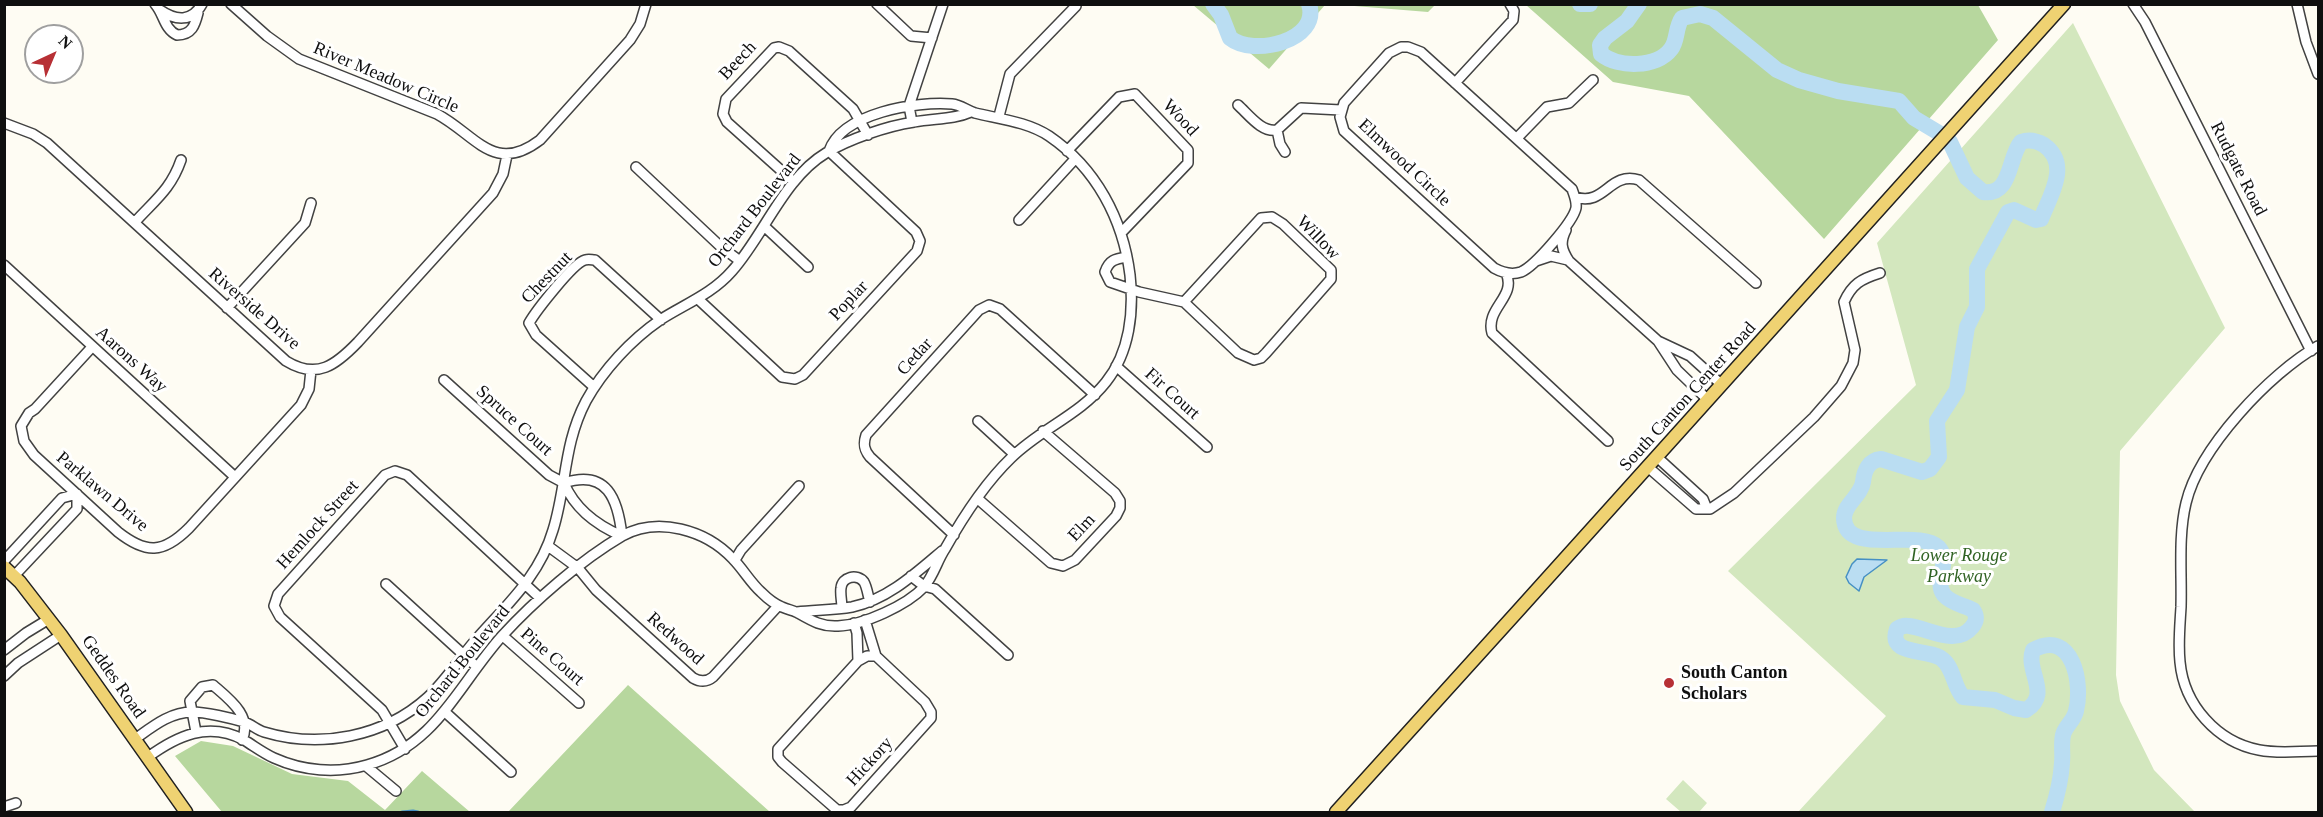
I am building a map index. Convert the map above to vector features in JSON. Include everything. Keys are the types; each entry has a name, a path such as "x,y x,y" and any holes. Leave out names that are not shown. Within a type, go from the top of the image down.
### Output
{"main road":[{"name":"South Canton Center Road","path":"1336,813 1658,458 2064,4"},
{"name":"Geddes Road","path":"9,572 61,635 186,813"}],"street":[{"name":"River Meadow Circle","path":"231,4 267,36 299,58 437,114 456,125 484,149 507,154"},
{"path":"507,154 522,152 540,140 630,40 640,24 646,4"},
{"path":"877,4 911,36 932,38"},
{"path":"912,122 909,106 943,4"},
{"path":"1455,83 1513,20 1514,11 1510,4"},
{"name":"Rudgate Road","path":"2133,4 2145,22 2315,348"},
{"path":"2297,4 2306,42 2319,74"},
{"path":"999,117 1010,74 1076,6"},
{"path":"157,8 168,28 177,35 188,33 193,29 200,9"},
{"path":"157,8 173,17 181,18 200,9"},
{"name":"Beech","path":"794,182 727,122 723,114 726,99 768,52 779,47 789,51 853,109 861,121"},
{"name":"Elmwood Circle","path":"1506,273 1494,268 1348,136 1341,124 1341,110 1347,99 1389,53 1401,47 1421,52 1568,184 1575,197"},
{"path":"1517,138 1547,107 1569,103 1593,80"},
{"name":"Wood","path":"1067,151 1119,97 1135,94 1188,150 1188,163 1121,233"},
{"name":"Orchard Boulevard","path":"148,757 170,741 196,732 221,732 242,740 271,757 305,768 332,770 366,766 386,759 405,749 427,732 503,636 540,598 622,536 635,530 652,527 688,530 715,543 735,560 759,591 778,606 822,625 842,627 900,606 924,586 933,574 944,550 978,499 1014,454 1043,431 1074,412 1095,395 1108,380 1116,366 1129,330 1131,288 1127,257 1121,233 1095,180 1047,134 999,117 970,112 958,104 909,106 882,112 861,121 838,135 829,151"},
{"path":"1238,105 1264,129 1270,131 1277,130 1301,108 1341,110"},
{"name":"Orchard Boulevard","path":"135,739 164,720 193,712 245,722 258,730 275,735 314,740 353,736 389,723 428,697 527,584 548,546 564,483 566,457 572,434 594,387 635,340 661,320 698,299 720,283 740,261 794,182 809,166 829,151 868,135 912,122 960,117 970,112"},
{"path":"861,121 868,135"},
{"name":"Riverside Drive","path":"4,123 33,134 47,143 286,361 298,368 311,370 335,363 366,333 493,193 503,174 507,154"},
{"path":"1277,130 1280,144 1285,152"},
{"name":"Poplar","path":"698,299 782,376 795,379 803,375 917,250 920,241 916,232 829,151"},
{"path":"1019,220 1075,159"},
{"path":"135,222 168,187 181,160"},
{"path":"636,167 720,246 740,261"},
{"path":"1708,400 1677,370 1658,341 1563,253 1562,243 1576,208 1575,197 1590,199 1596,197 1624,178 1639,180 1756,283"},
{"path":"227,308 305,223 311,203"},
{"name":"Willow","path":"1272,217 1283,224 1331,270 1330,279 1321,292 1266,353 1254,360 1238,353 1184,302 1261,218 1272,217"},
{"path":"1569,222 1534,262 1522,272 1506,273 1509,286 1507,294 1492,315 1490,327 1492,333 1608,441"},
{"path":"764,226 808,267"},
{"path":"1534,262 1551,256 1569,261"},
{"path":"1127,257 1116,259 1108,264 1105,272 1110,282 1139,292 1184,302"},
{"name":"Chestnut","path":"594,387 536,335 528,323 537,309 574,269 584,260 595,260 661,320"},
{"name":"Aarons Way","path":"4,265 236,477"},
{"path":"1649,468 1696,509 1710,509 1734,493 1763,468 1814,417 1841,386 1853,363 1855,350 1844,302 1853,285 1880,273"},
{"name":"Cedar","path":"954,535 870,457 865,450 864,441 866,435 979,310 989,305 1000,309 1095,395"},
{"path":"1658,341 1690,356 1722,385"},
{"name":"Parklawn Drive","path":"92,347 29,413 21,426 24,441 34,455 118,532 133,543 148,549 165,546 179,538 236,477 301,405 309,389 311,370"},
{"path":"2315,348 2283,370 2259,393 2210,451 2194,478 2183,525 2180,660 2184,683 2194,705 2224,736 2242,745 2262,750 2319,751"},
{"name":"Fir Court","path":"1116,366 1207,447"},
{"name":"Spruce Court","path":"444,380 549,475 564,483"},
{"path":"978,421 1014,454"},
{"name":"Elm","path":"978,499 1051,563 1063,566 1075,560 1118,514 1120,501 1115,493 1043,431"},
{"path":"1658,458 1703,499 1707,509"},
{"name":"Hemlock Street","path":"405,749 382,710 280,618 274,606 278,594 385,475 395,471 407,475 540,598"},
{"path":"590,478 607,488 620,515 622,536 598,525 571,499 564,483 590,478"},
{"path":"735,560 741,550 799,486"},
{"path":"4,561 62,498 77,494 77,509 9,572"},
{"name":"Redwood","path":"548,546 578,568 596,590 693,678 700,681 713,677 778,606"},
{"name":"Orchard Boulevard","path":"796,612 842,608 870,602 911,576 944,550"},
{"path":"911,576 924,586 935,589 1008,655"},
{"path":"842,608 841,586 850,577 858,578 863,582 870,602"},
{"path":"386,584 477,667"},
{"path":"854,606 859,621 858,661 867,656 876,656"},
{"path":"4,650 49,619"},
{"name":"Hickory","path":"858,661 778,750 778,757 782,762 837,810 851,807 931,718 931,712 925,702 876,656 859,621"},
{"path":"4,676 18,663 61,635"},
{"name":"Pine Court","path":"503,636 579,703"},
{"path":"196,732 190,701 202,687 213,685 236,706 245,722 246,733 242,740"},
{"path":"445,712 511,772"},
{"path":"366,766 396,791"},
{"path":"4,807 16,803"}],"green space":[{"path":"1193,5 1325,5 1269,69"},
{"path":"1342,5 1435,5 1428,12"},
{"path":"1526,5 1978,5 1998,40 1824,239 1689,96 1613,82"},
{"name":"Lower Rouge Parkway","path":"2073,23 2225,328 2120,451 2116,675 2120,701 2154,770 2195,812 1798,812 1886,716 1728,571 1916,385 1877,243"},
{"path":"628,685 770,812 508,812"},
{"path":"201,741 233,746 292,774 348,781 385,810 422,771 470,812 222,812 175,756"},
{"path":"1683,780 1707,803 1699,812 1681,812 1666,799"}],"water":[{"path":"1857,559 1887,560 1864,577 1859,591 1849,583 1846,577"}],"waterway":[{"path":"1213,4 1221,15 1230,38 1240,44 1254,46 1283,42 1295,36 1305,28 1310,17 1309,4"},
{"path":"1580,4 1590,4"},
{"path":"1639,4 1627,21 1605,38 1600,45 1601,54 1608,59 1627,64 1657,60 1671,49 1682,18 1700,14 1713,18 1777,70 1799,80 1838,91 1899,101 1914,118 1950,142 1967,178 1983,192 1992,192 2004,182 2021,142 2039,142 2052,153 2056,161 2056,180 2041,219 2036,220 2014,210 2008,212 1977,269 1977,307 1967,327 1957,390 1937,421 1939,457 1930,469 1922,472 1881,459 1873,461 1866,470 1862,487 1847,508 1844,518 1848,530 1856,536 1869,539 1928,542 1938,547 1942,553 1941,589 1944,595 1951,600 1973,610 1976,616 1975,623 1965,633 1958,636 1901,626 1897,629 1896,638 1898,644 1903,648 1942,659 1949,667 1963,697 1995,700 2026,710 2033,704 2038,690 2032,666 2033,650 2047,645 2058,646 2066,653 2076,674 2078,700 2075,715 2063,735 2061,776 2052,812"},
{"path":"402,812 418,812"}],"place":[{"name":"South Canton Scholars","path":"1669,683"}]}
